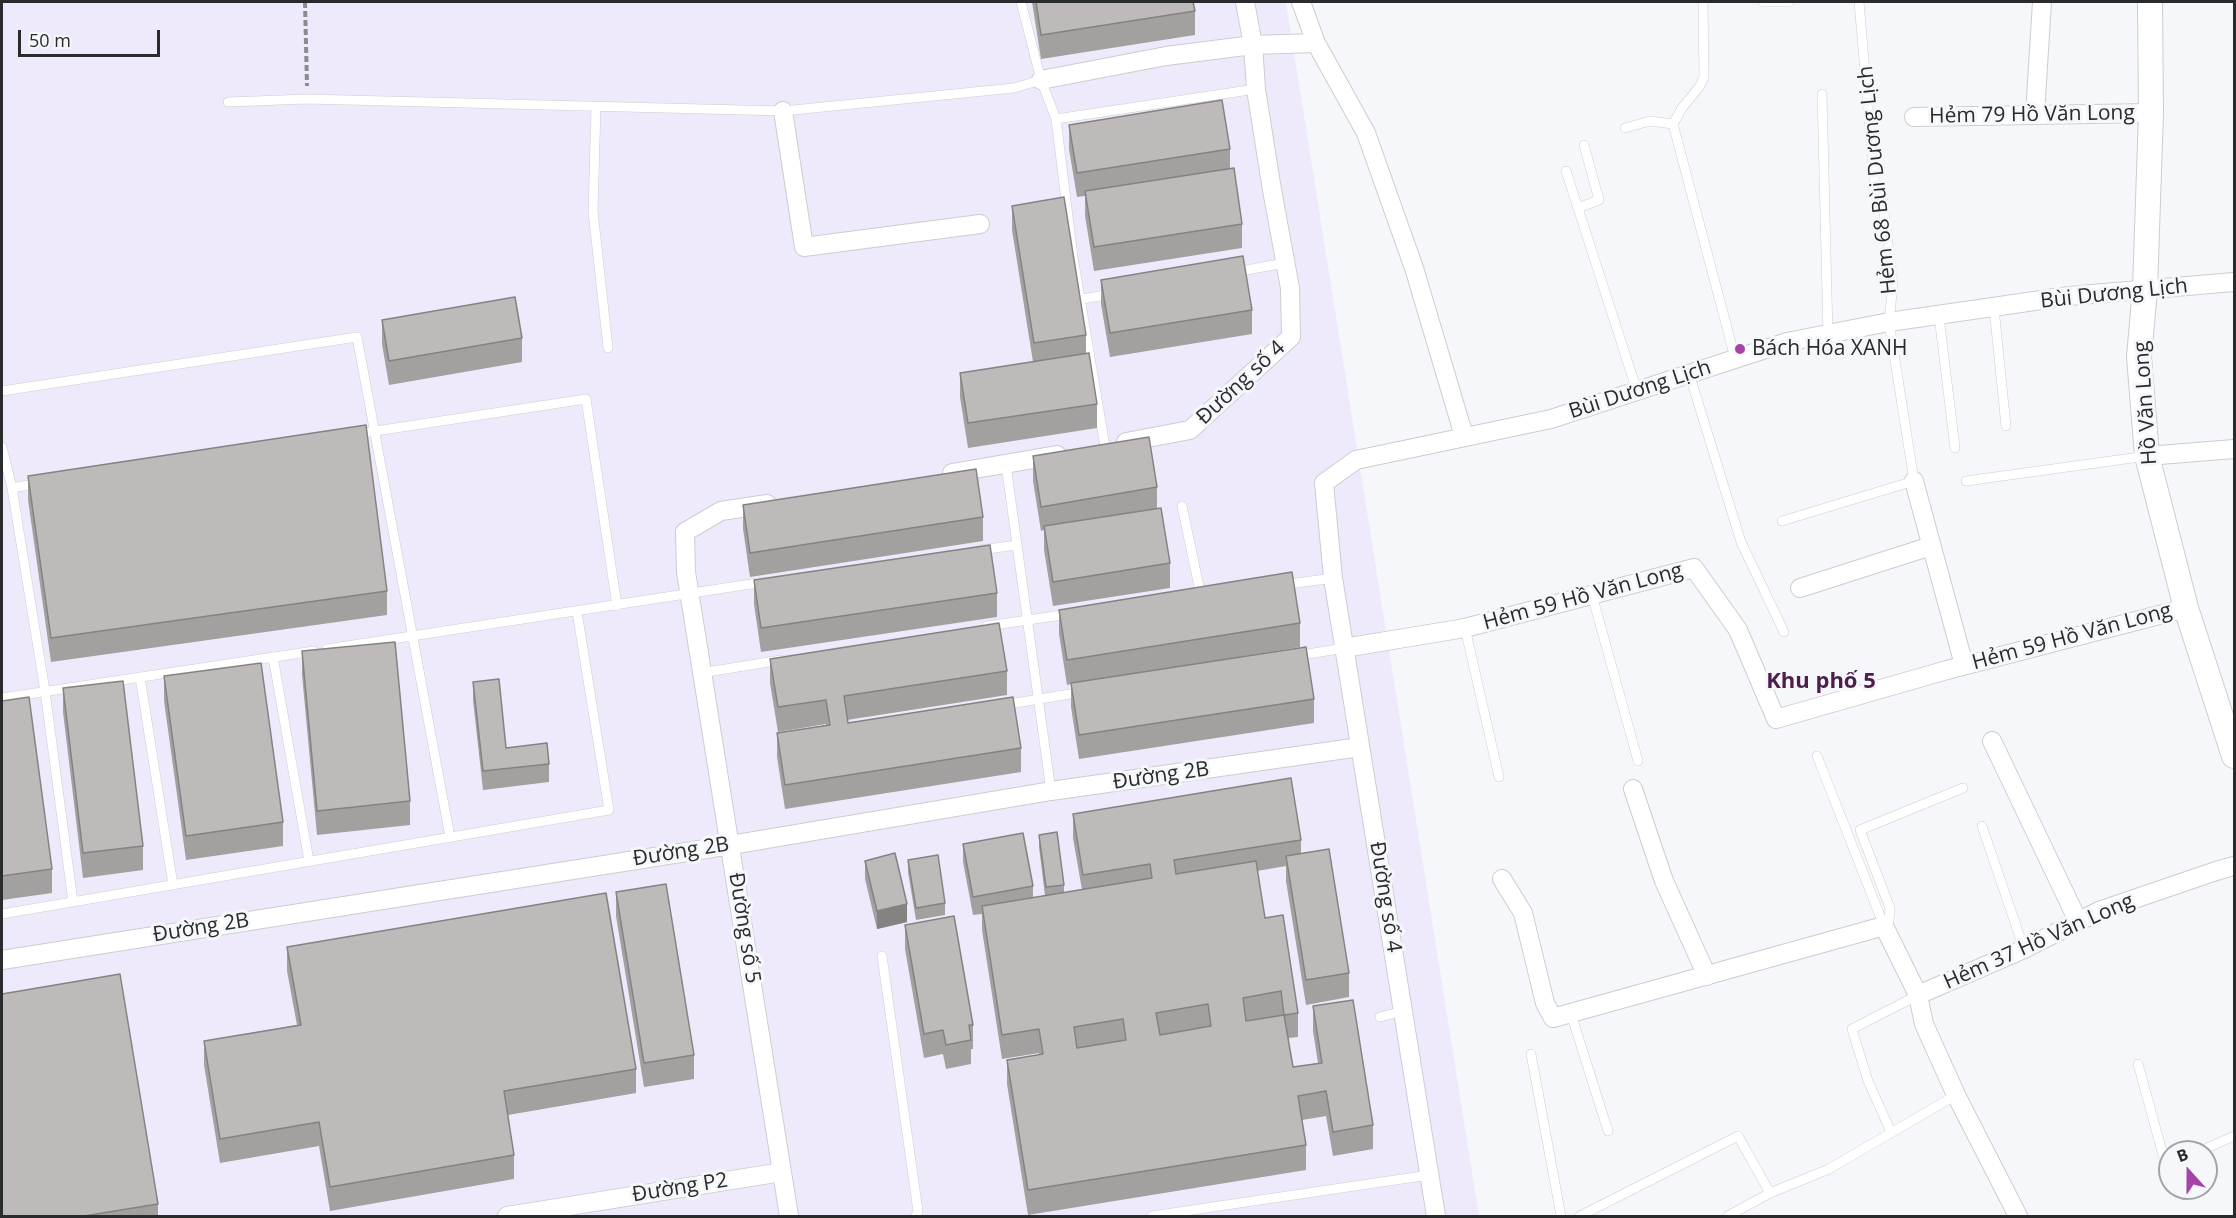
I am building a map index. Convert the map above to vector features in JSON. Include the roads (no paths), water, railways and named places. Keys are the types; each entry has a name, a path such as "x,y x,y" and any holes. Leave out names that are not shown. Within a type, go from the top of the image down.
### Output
{"street":[{"name":"Đường số 4","path":"938,476 1190,430 1291,337 1290,288 1256,89 1253,45 1245,2"},
{"path":"1301,2 1316,43 1366,133 1414,268 1464,436"},
{"path":"2035,114 2042,2"},
{"name":"Hồ Văn Long","path":"2150,2 2151,113 2145,289 2139,357 2147,456 2186,608 2235,756"},
{"path":"1041,80 1166,56 1253,45 1316,43"},
{"path":"783,111 804,247 980,224"},
{"name":"Hẻm 79 Hồ Văn Long","path":"1914,117 2151,113"},
{"name":"Bùi Dương Lịch","path":"1334,578 1324,483 1356,460 1551,419 1787,342 1889,322 2069,296 2235,282"},
{"path":"2147,456 2235,449"},
{"path":"1914,481 1964,665"},
{"name":"Đường số 5","path":"789,1216 731,845 688,593 685,532 721,511 790,500"},
{"path":"1800,588 1931,546"},
{"name":"Hẻm 59 Hồ Văn Long","path":"1344,648 1465,628 1694,568 1738,630 1776,719 1964,665 2186,608"},
{"name":"Đường số 4","path":"1334,578 1436,1216"},
{"path":"1992,741 2078,921"},
{"name":"Đường 2B","path":"2,960 731,845 1051,791 1360,747"},
{"path":"1633,789 1664,881 1707,976"},
{"name":"Hẻm 37 Hồ Văn Long","path":"1884,926 1918,995 2024,949 2099,911 2235,866"},
{"path":"1502,879 1523,913 1545,1004 1553,1018 1884,926"},
{"path":"1918,995 1924,1024 1956,1095 2018,1216"},
{"name":"Đường P2","path":"507,1216 782,1172"}],"lane":[{"path":"1021,2 1041,80 1056,118 1073,257 1082,299 1105,446"},
{"path":"1703,2 1704,77 1673,124 1735,358"},
{"path":"1763,2 1789,2"},
{"name":"Hẻm 68 Bùi Dương Lịch","path":"1859,2 1875,188 1882,196 1893,284 1889,322 1914,481"},
{"path":"228,102 307,99 783,111 1014,88 1041,80"},
{"path":"1056,118 1256,89"},
{"path":"1822,94 1828,334"},
{"path":"596,107 593,211 608,348"},
{"path":"1625,128 1650,122 1673,124"},
{"path":"1578,208 1599,200 1584,145"},
{"path":"1566,171 1636,391"},
{"path":"1228,273 1285,263"},
{"path":"1082,299 1125,291"},
{"path":"1994,308 2006,426"},
{"path":"1939,316 1955,448"},
{"path":"2,391 357,337 450,837"},
{"path":"1689,373 1741,542 1784,632"},
{"path":"350,435 586,399 617,606"},
{"path":"2,447 12,488 45,691 73,902"},
{"path":"1966,480 2147,456"},
{"path":"1006,465 1051,791"},
{"path":"1782,521 1914,481"},
{"path":"12,488 46,482"},
{"path":"1182,506 1201,596"},
{"path":"970,552 1017,545"},
{"path":"1267,587 1334,578"},
{"path":"2,698 770,581"},
{"path":"1189,597 1212,594"},
{"path":"1592,595 1638,760"},
{"path":"2,914 609,810 577,612"},
{"path":"981,627 1074,613"},
{"path":"1465,628 1499,777"},
{"path":"1286,658 1344,648"},
{"path":"273,657 309,861"},
{"path":"701,673 794,658"},
{"path":"140,677 173,885"},
{"path":"993,707 1097,689"},
{"path":"1817,756 1884,926 1889,921 1890,908 1860,830 1963,788"},
{"path":"1982,826 2024,949"},
{"path":"882,956 918,1211 916,1216"},
{"path":"1891,1132 1868,1081 1852,1029 1918,995"},
{"path":"1380,1017 1403,1011"},
{"path":"1571,1014 1608,1131"},
{"path":"1531,1054 1561,1216"},
{"path":"2138,1064 2159,1140"},
{"path":"1728,1216 1770,1193 1829,1170 1956,1095"},
{"path":"1580,1216 1738,1136 1770,1193"},
{"path":"2218,1143 2235,1136"},
{"path":"1152,1216 1429,1175"}],"place":[{"name":"Bách Hóa XANH","path":"1740,349"}],"district":[{"name":"Khu phố 5","path":"1821,682"}]}
